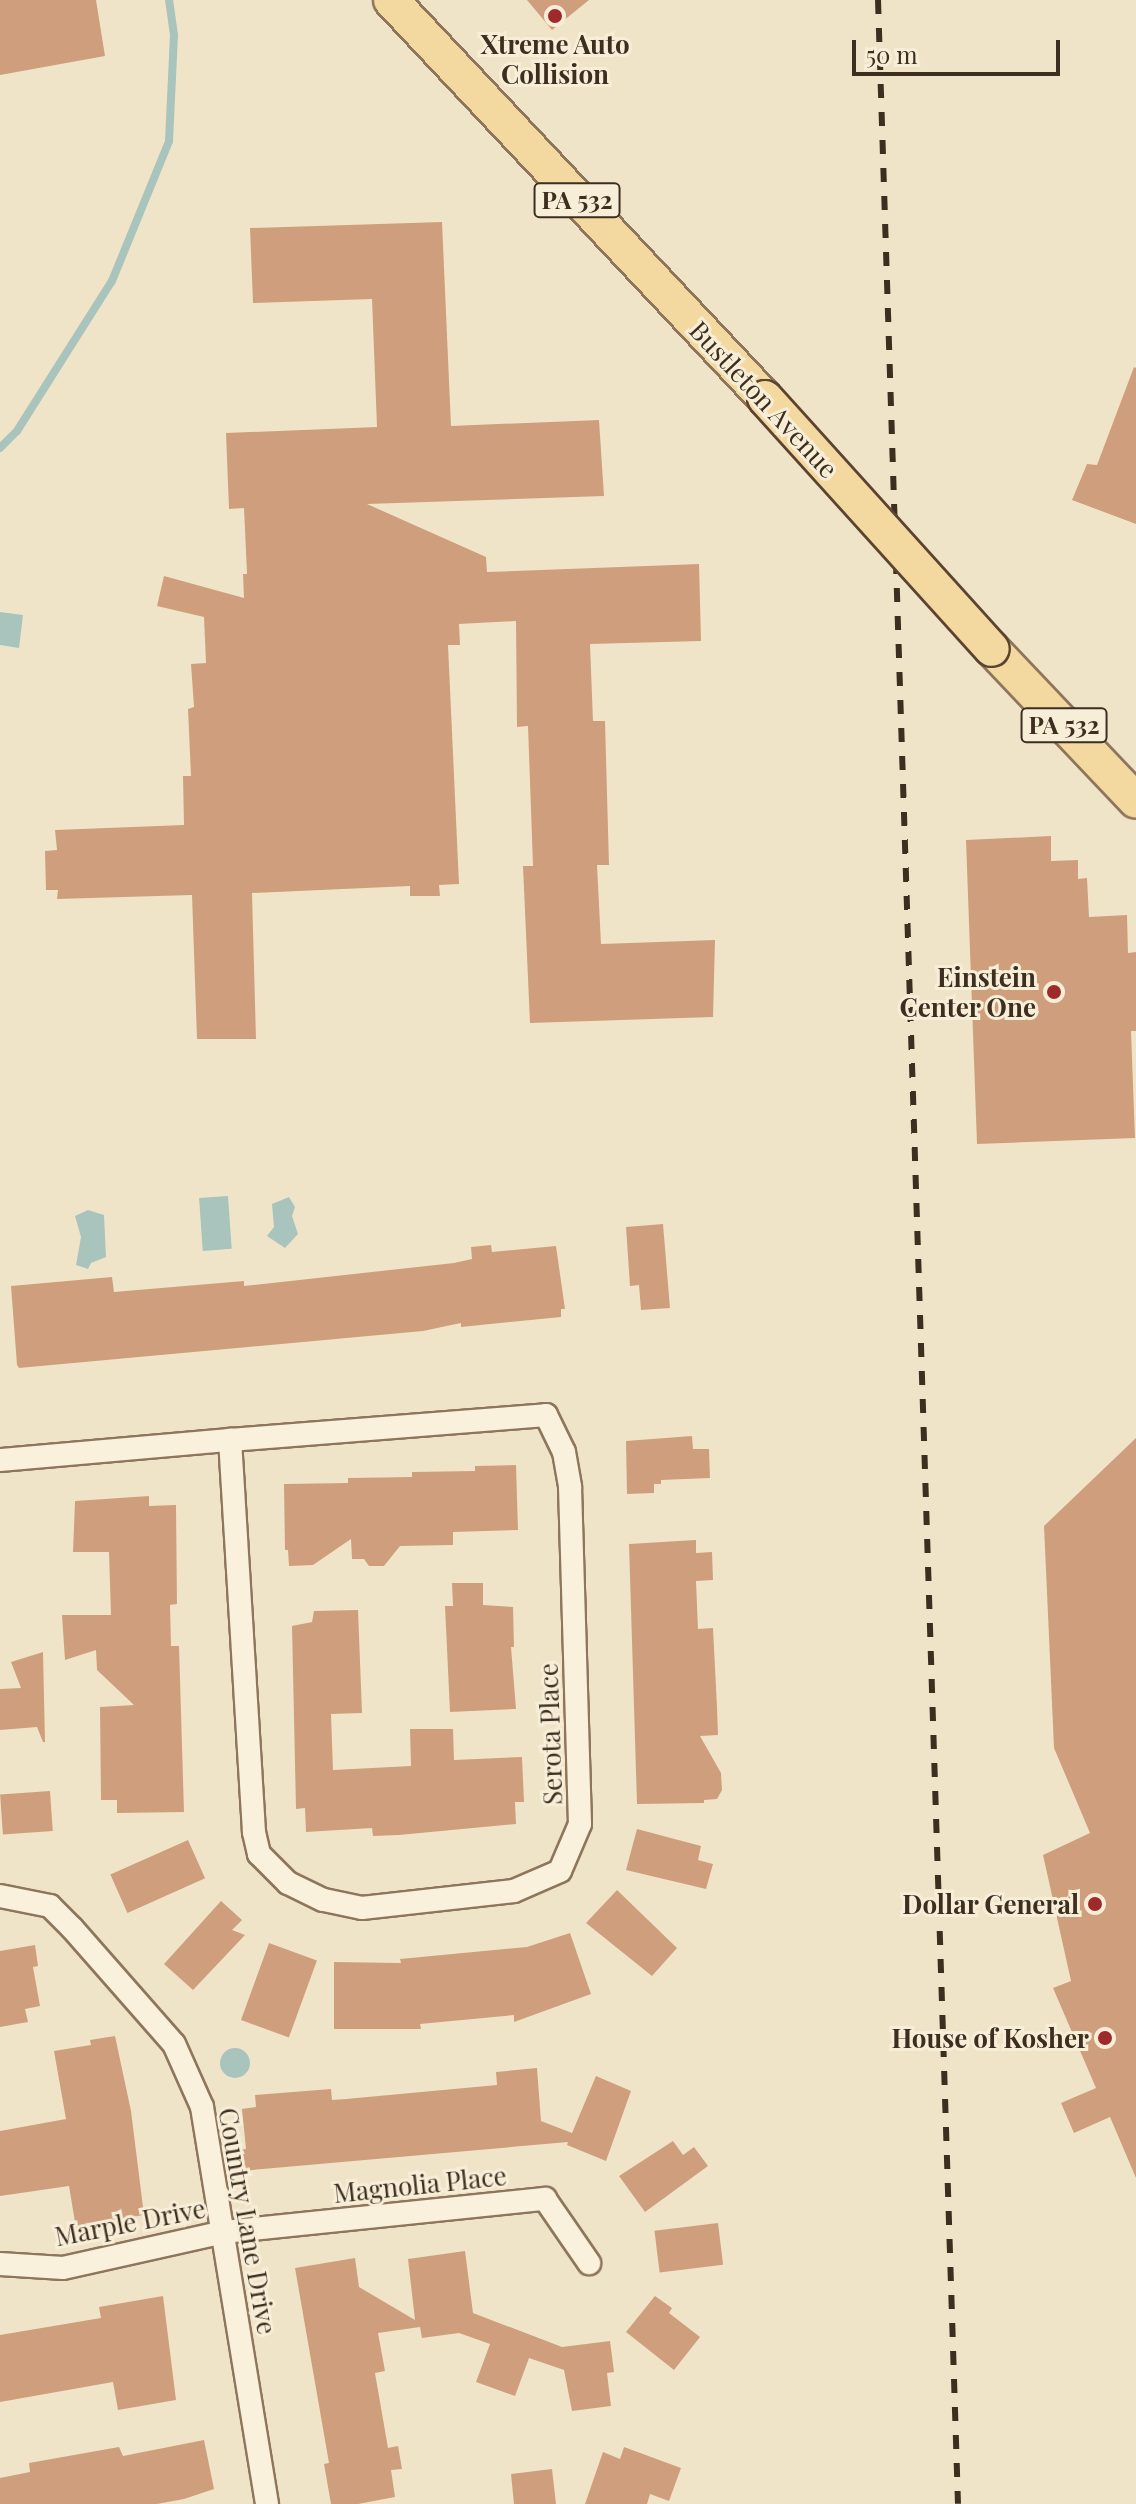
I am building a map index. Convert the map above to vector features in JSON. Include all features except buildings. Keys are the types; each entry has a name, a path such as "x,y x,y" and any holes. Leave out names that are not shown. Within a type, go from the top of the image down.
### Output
{"main road":[{"name":"Bustleton Avenue","path":"391,0 765,398 992,649 1136,801"}],"street":[{"name":"Serota Place","path":"0,1460 230,1440 546,1415 564,1452 571,1502 580,1824 560,1871 514,1891 362,1908 323,1900 288,1883 259,1854 254,1832 230,1440"},
{"name":"Country Lane Drive","path":"0,1896 50,1906 174,2044 202,2107 267,2504"},
{"name":"Magnolia Place","path":"224,2232 545,2199 589,2263"},
{"name":"Marple Drive","path":"0,2264 63,2268 224,2232"}],"water":[{"path":"0,612 23,615 19,648 0,645"},
{"path":"228,1196 232,1249 203,1251 199,1198"},
{"path":"289,1197 295,1207 292,1216 298,1234 285,1248 267,1236 274,1227 272,1204"},
{"path":"88,1210 104,1215 106,1257 91,1263 88,1269 76,1265 81,1237 75,1216"},
{"path":"235,2048 246,2052 250,2063 246,2074 235,2078 224,2074 220,2063 224,2052"}],"waterway":[{"path":"0,448 17,431 112,281 169,141 174,35 169,0"}],"railway":[{"path":"878,0 958,2504"}],"place":[{"name":"Xtreme Auto Collision","path":"555,16"},
{"name":"Einstein Center One","path":"1054,992"},
{"name":"Dollar General","path":"1095,1904"},
{"name":"House of Kosher","path":"1105,2038"}]}
